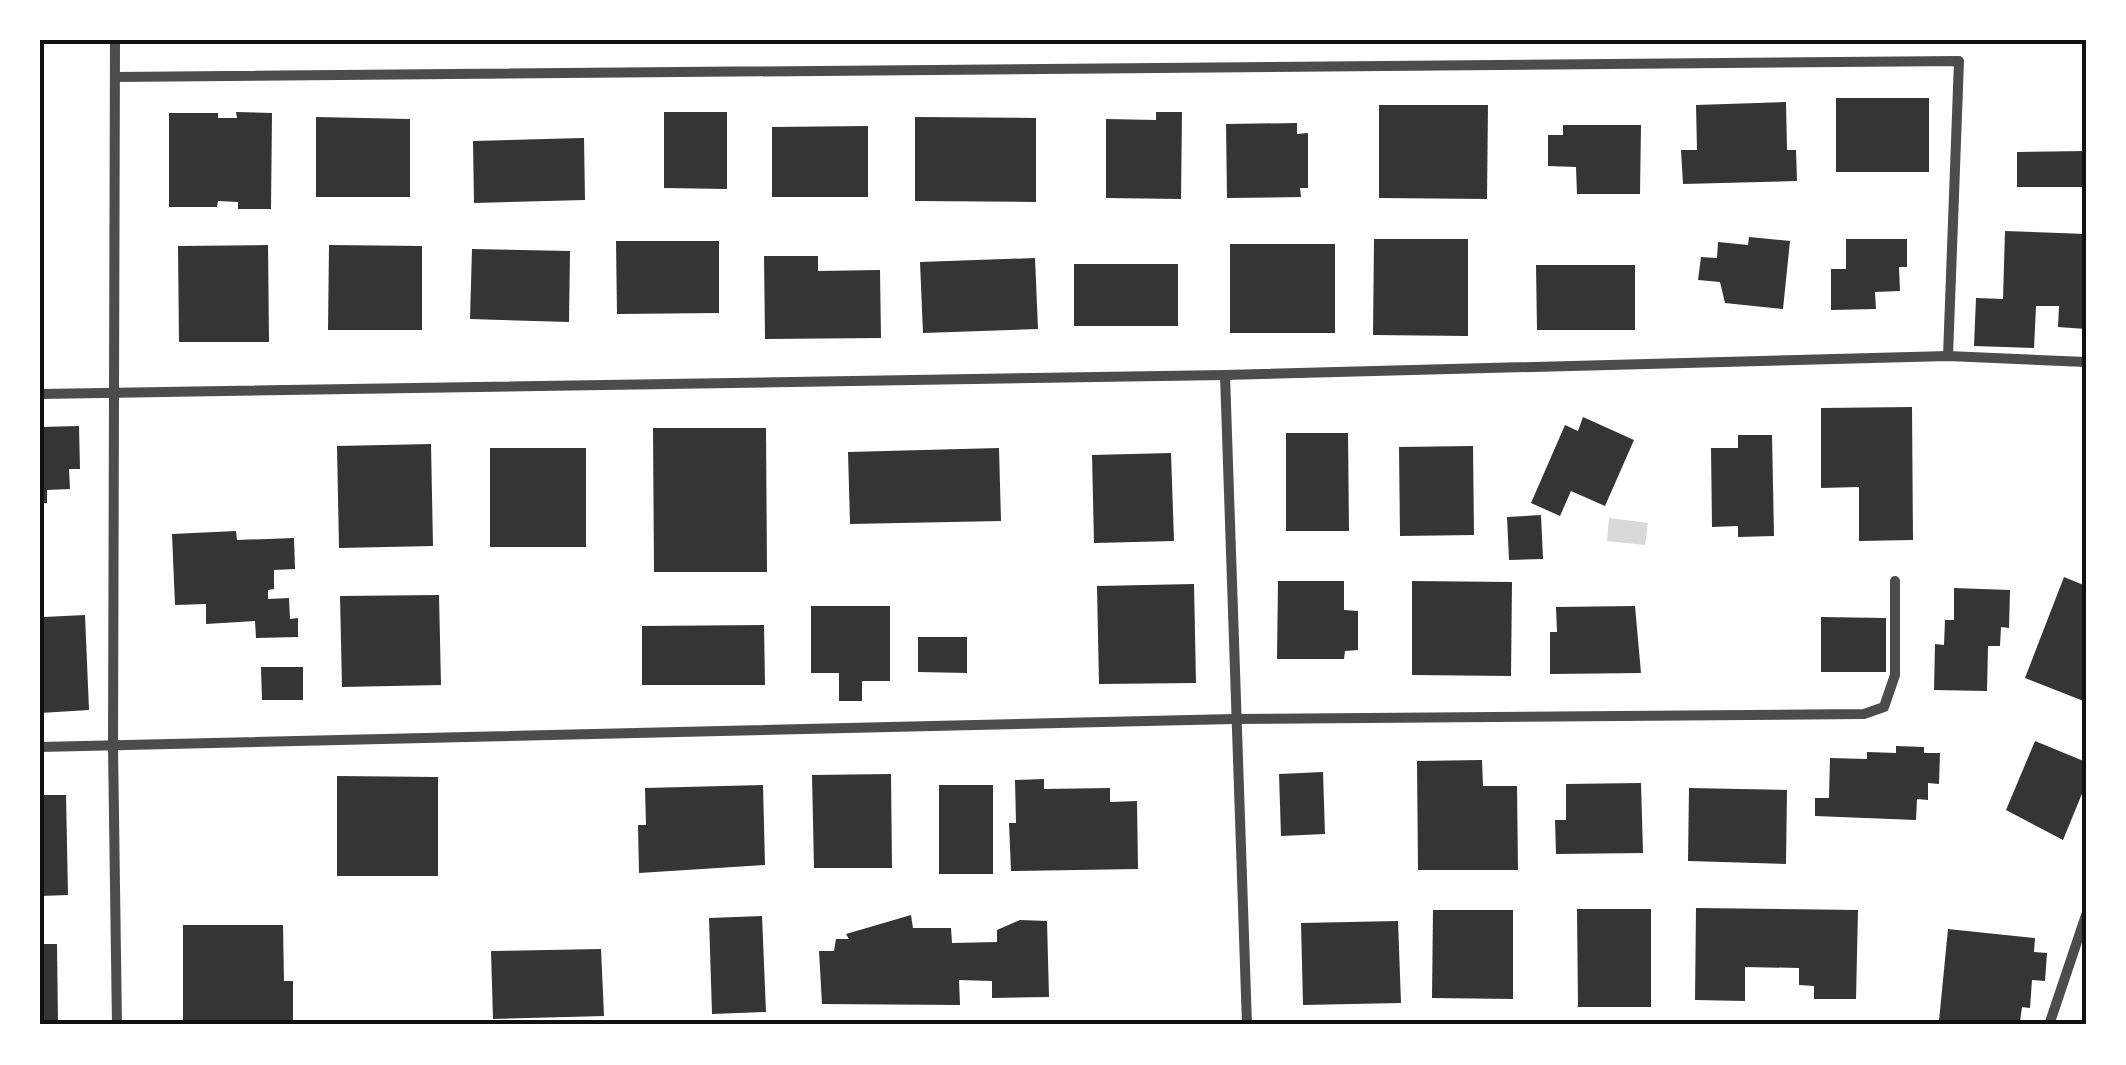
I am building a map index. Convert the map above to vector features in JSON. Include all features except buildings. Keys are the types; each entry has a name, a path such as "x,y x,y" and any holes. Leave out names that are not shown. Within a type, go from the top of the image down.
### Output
{"street":[{"path":"115,40 113,746 117,1025"},
{"path":"116,77 1960,61 1948,356"},
{"path":"40,394 1225,374 1948,356 2086,362"},
{"path":"1225,374 1247,1025"},
{"path":"40,748 1234,719 1875,713 1884,707 1894,688 1895,580"},
{"path":"2049,1025 2086,916"}],"shaded area":[{"path":"1609,518 1648,523 1645,545 1607,541"}]}
